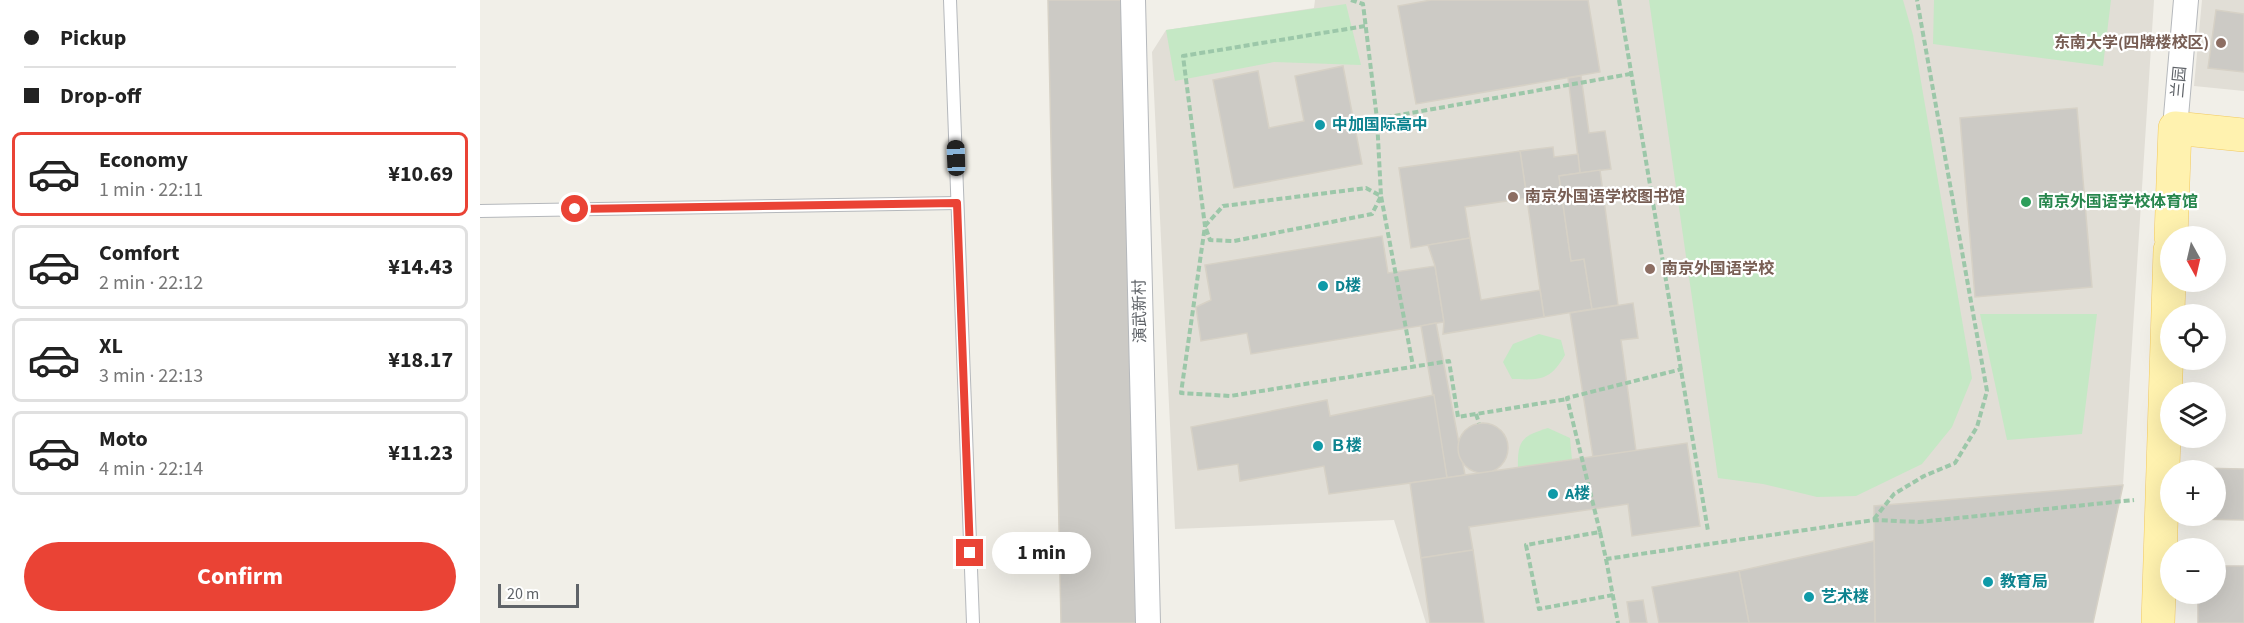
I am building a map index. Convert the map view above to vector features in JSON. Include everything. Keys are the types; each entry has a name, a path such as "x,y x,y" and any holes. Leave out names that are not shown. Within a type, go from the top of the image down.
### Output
{"main road":[{"path":"2171,226 2175,128 2244,135"},
{"path":"2163,460 2169,292"},
{"path":"2158,623 2161,526"}],"street":[{"name":"演武新村","path":"1133,0 1148,623"},
{"name":"兰园","path":"2175,128 2186,0"}],"lane":[{"path":"950,0 973,623"},
{"path":"480,211 957,203"}],"path":[{"path":"1351,0 1363,4 1377,119 1381,196 1413,366"},
{"path":"1619,0 1708,531"},
{"path":"1874,520 1894,494 1923,476 1955,463 1977,427 1987,391 1917,0"},
{"path":"1365,26 1182,56 1205,226 1210,240 1234,241 1372,214 1381,196"},
{"path":"1377,119 1630,74"},
{"path":"1381,196 1366,188 1223,206 1205,226 1181,393 1230,396 1449,361 1458,417 1567,399 1682,369"},
{"path":"1567,399 1600,532 1618,623"},
{"path":"1476,414 1479,423"},
{"path":"1606,559 1874,520 1919,522 2160,497"},
{"path":"1600,532 1526,545 1539,609 1613,595"}],"shaded area":[{"name":"南京外国语学校","path":"1315,0 2154,0 2123,485 1874,506 1875,623 1426,623 1394,520 1175,529 1152,52 1166,30 1314,8"},
{"name":"东南大学(四牌楼校区)","path":"2202,0 2244,0 2244,91 2194,86"}],"green space":[{"path":"1649,0 1903,0 1913,35 1972,378 1952,427 1922,464 1856,496 1817,497 1763,484 1718,478"},
{"path":"1934,0 2111,0 2103,66 1933,44"},
{"path":"1346,4 1361,65 1274,62 1175,81 1166,30"},
{"path":"1980,314 2097,314 2082,434 2007,440"},
{"path":"1539,334 1561,340 1565,355 1560,364 1549,374 1537,379 1512,379 1503,362 1513,344"},
{"path":"1548,428 1570,438 1572,460 1518,468 1520,445 1523,440"}],"building":[{"path":"1048,0 1133,0 1148,623 1061,623"},
{"path":"1431,0 1588,0 1600,72 1416,104 1398,6"},
{"path":"2216,10 2244,14 2244,72 2208,68"},
{"name":"中加国际高中","path":"1343,66 1362,164 1234,188 1213,80 1258,71 1269,128 1304,121 1295,76"},
{"path":"1581,76 1589,133 1605,131 1611,169 1580,173 1568,78"},
{"name":"南京外国语学校体育馆","path":"2077,108 2092,287 1975,297 1960,118"},
{"path":"1553,147 1554,157 1578,154 1580,173 1559,176 1571,261 1584,259 1592,309 1544,317 1520,151"},
{"path":"1520,151 1527,198 1465,207 1470,238 1411,248 1399,168"},
{"path":"1600,170 1618,305 1592,309 1584,259 1571,261 1559,176"},
{"name":"D楼","path":"1382,236 1388,273 1435,266 1444,322 1251,354 1247,333 1201,341 1196,307 1211,300 1205,265"},
{"path":"1470,238 1481,300 1540,290 1544,317 1443,334 1444,322 1435,266 1428,245"},
{"path":"1633,303 1638,338 1621,340 1636,451 1593,457 1570,313"},
{"path":"1436,323 1465,475 1447,478 1421,326"},
{"name":"Ｂ楼","path":"1434,395 1447,478 1329,494 1324,466 1240,481 1238,464 1198,470 1191,427 1327,400 1330,416"},
{"path":"1483,423 1492,425 1503,434 1508,448 1506,457 1497,468 1483,473 1474,471 1463,462 1458,448 1460,439 1469,428"},
{"name":"A楼","path":"1687,443 1700,526 1632,536 1628,504 1469,527 1473,550 1421,558 1410,483"},
{"path":"2226,469 2244,469 2244,520 2226,520"},
{"name":"教育局","path":"2123,485 2093,623 1875,623 1874,506"},
{"name":"艺术楼","path":"1874,541 1875,623 1749,623 1739,571"},
{"path":"1473,550 1484,623 1430,623 1421,558"},
{"path":"2226,566 2244,566 2244,623 2198,623 2198,604 2226,604"},
{"path":"1739,571 1749,623 1659,623 1652,587"},
{"path":"1643,600 1647,623 1630,623 1627,602"}],"place":[{"name":"东南大学(四牌楼校区)","path":"2221,43"},
{"name":"中加国际高中","path":"1320,125"},
{"name":"南京外国语学校图书馆","path":"1513,197"},
{"name":"南京外国语学校体育馆","path":"2026,202"},
{"name":"南京外国语学校","path":"1650,269"},
{"name":"D楼","path":"1323,286"},
{"name":"Ｂ楼","path":"1318,446"},
{"name":"A楼","path":"1553,494"},
{"name":"教育局","path":"1988,582"},
{"name":"艺术楼","path":"1809,597"}],"route":[{"path":"575,209 957,203 970,553"}]}
